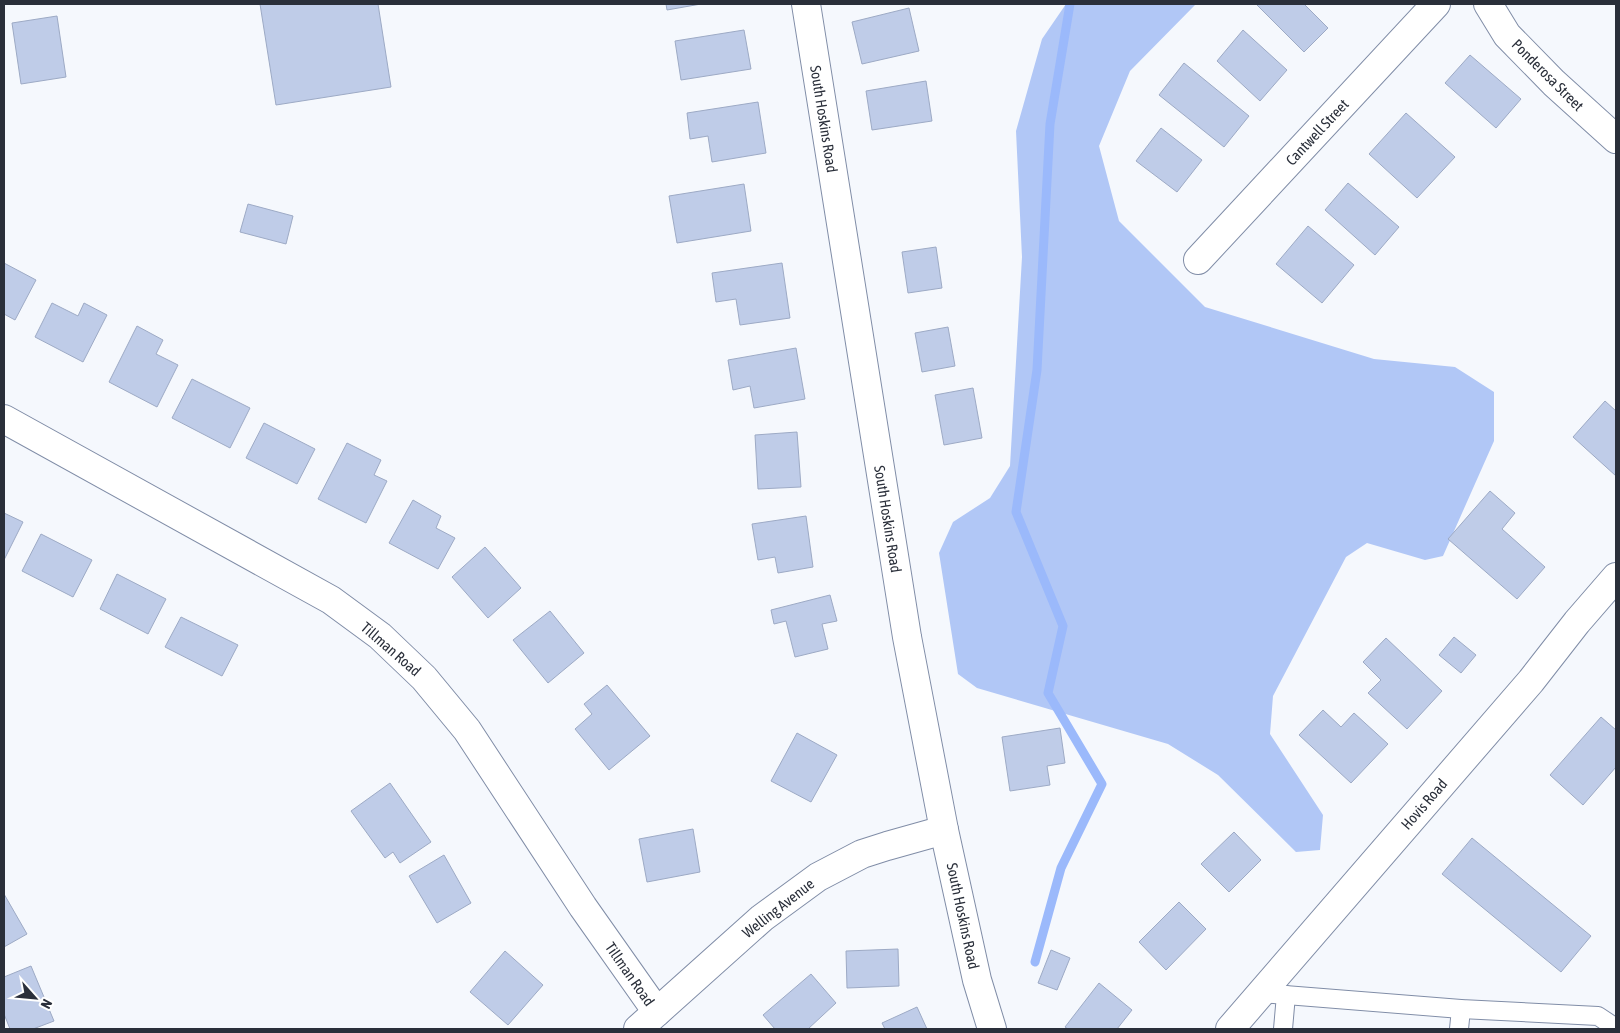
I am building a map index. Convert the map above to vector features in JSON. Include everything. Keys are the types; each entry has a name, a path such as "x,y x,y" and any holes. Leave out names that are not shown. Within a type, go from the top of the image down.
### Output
{"street":[{"name":"South Hoskins Road","path":"806,4 907,637 944,830 977,980 992,1029"},
{"name":"Cantwell Street","path":"1198,260 1436,4"},
{"name":"Ponderosa Street","path":"1488,4 1508,35 1554,83 1616,139"},
{"name":"Tillman Road","path":"4,419 331,600 380,636 424,678 467,730 583,907 647,1021"},
{"name":"Hovis Road","path":"1230,1029 1273,994 1531,681 1577,622 1616,577"},
{"name":"Welling Avenue","path":"647,1021 762,918 818,877 862,854 944,830"}],"lane":[{"path":"1283,1029 1273,994 1598,1016 1616,1028"},
{"path":"1459,1029 1461,1008"}],"shaded area":[{"path":"1066,4 1196,4 1130,71 1099,146 1119,221 1205,307 1374,359 1455,367 1494,392 1494,441 1443,556 1425,560 1367,543 1346,557 1273,696 1270,734 1323,815 1320,850 1296,852 1218,775 1168,744 977,688 958,674 939,553 953,522 990,498 1010,466 1022,257 1016,131 1042,39"}],"building":[{"path":"260,4 378,4 391,87 276,105"},
{"path":"666,4 701,4 667,10"},
{"path":"1258,4 1304,4 1328,28 1304,52"},
{"path":"909,8 919,51 862,64 852,22"},
{"path":"57,16 66,77 21,84 12,23"},
{"path":"744,30 751,69 681,80 675,41"},
{"path":"1243,30 1287,70 1260,101 1217,61"},
{"path":"1470,55 1521,99 1496,128 1445,83"},
{"path":"1184,63 1249,116 1224,147 1159,95"},
{"path":"926,81 932,121 872,130 866,91"},
{"path":"758,102 766,153 712,162 708,136 690,139 687,113"},
{"path":"1406,113 1455,157 1417,198 1369,154"},
{"path":"1161,128 1202,160 1177,192 1136,161"},
{"path":"1348,183 1399,227 1375,255 1325,210"},
{"path":"744,184 751,231 677,243 669,196"},
{"path":"248,204 293,216 286,244 240,232"},
{"path":"1308,226 1354,265 1322,303 1276,264"},
{"path":"936,247 942,288 908,293 902,252"},
{"path":"4,263 36,280 15,320 4,314"},
{"path":"782,263 790,318 740,325 736,299 716,302 712,273"},
{"path":"52,303 78,316 84,303 107,315 83,362 35,337"},
{"path":"137,326 163,340 156,354 178,365 157,407 109,382"},
{"path":"948,327 955,366 922,372 915,333"},
{"path":"796,348 805,399 754,408 750,386 733,390 728,360"},
{"path":"192,379 250,408 230,448 172,418"},
{"path":"973,388 982,438 944,445 935,395"},
{"path":"1605,401 1616,411 1616,476 1573,437"},
{"path":"264,423 315,449 297,484 246,458"},
{"path":"797,432 801,487 758,489 755,435"},
{"path":"347,443 381,460 374,475 387,481 366,523 318,499"},
{"path":"1490,491 1515,513 1502,529 1545,567 1517,599 1448,539"},
{"path":"413,500 441,516 436,528 455,538 438,569 389,543"},
{"path":"4,513 23,522 4,560"},
{"path":"806,516 813,567 778,573 775,557 758,560 752,524"},
{"path":"41,534 92,560 73,597 22,571"},
{"path":"485,547 521,588 488,618 452,577"},
{"path":"117,574 166,599 148,634 100,609"},
{"path":"830,595 837,621 822,624 828,649 795,657 786,621 774,624 771,610"},
{"path":"550,611 584,653 548,683 513,640"},
{"path":"181,617 238,645 222,676 165,647"},
{"path":"1454,637 1476,655 1461,673 1439,655"},
{"path":"1386,638 1442,691 1407,729 1368,693 1381,680 1363,662"},
{"path":"607,685 650,736 609,770 575,729 592,714 584,704"},
{"path":"1323,710 1341,727 1354,713 1388,744 1351,783 1299,735"},
{"path":"1601,717 1616,730 1616,767 1583,805 1550,775"},
{"path":"1060,728 1065,763 1047,766 1050,785 1010,791 1002,737"},
{"path":"797,733 837,755 811,802 771,781"},
{"path":"390,783 431,842 400,863 393,852 385,858 351,811"},
{"path":"693,829 700,872 647,882 639,839"},
{"path":"1234,832 1261,860 1229,892 1201,864"},
{"path":"1472,838 1591,936 1561,972 1442,874"},
{"path":"444,855 471,903 437,923 409,876"},
{"path":"4,894 27,934 4,947"},
{"path":"1179,902 1206,929 1166,970 1139,942"},
{"path":"898,949 899,986 847,988 846,951"},
{"path":"1051,950 1070,958 1057,990 1038,983"},
{"path":"505,951 543,985 508,1025 470,992"},
{"path":"31,966 54,1021 33,1029 10,1029 4,1014 4,977"},
{"path":"811,974 836,1003 808,1029 775,1029 763,1015"},
{"path":"1099,983 1132,1010 1117,1029 1068,1029 1065,1027"},
{"path":"917,1007 927,1029 885,1029 882,1023"}],"waterway":[{"path":"1035,962 1061,868 1102,784 1048,693 1063,626 1016,512 1037,370 1050,124 1070,4"}]}
